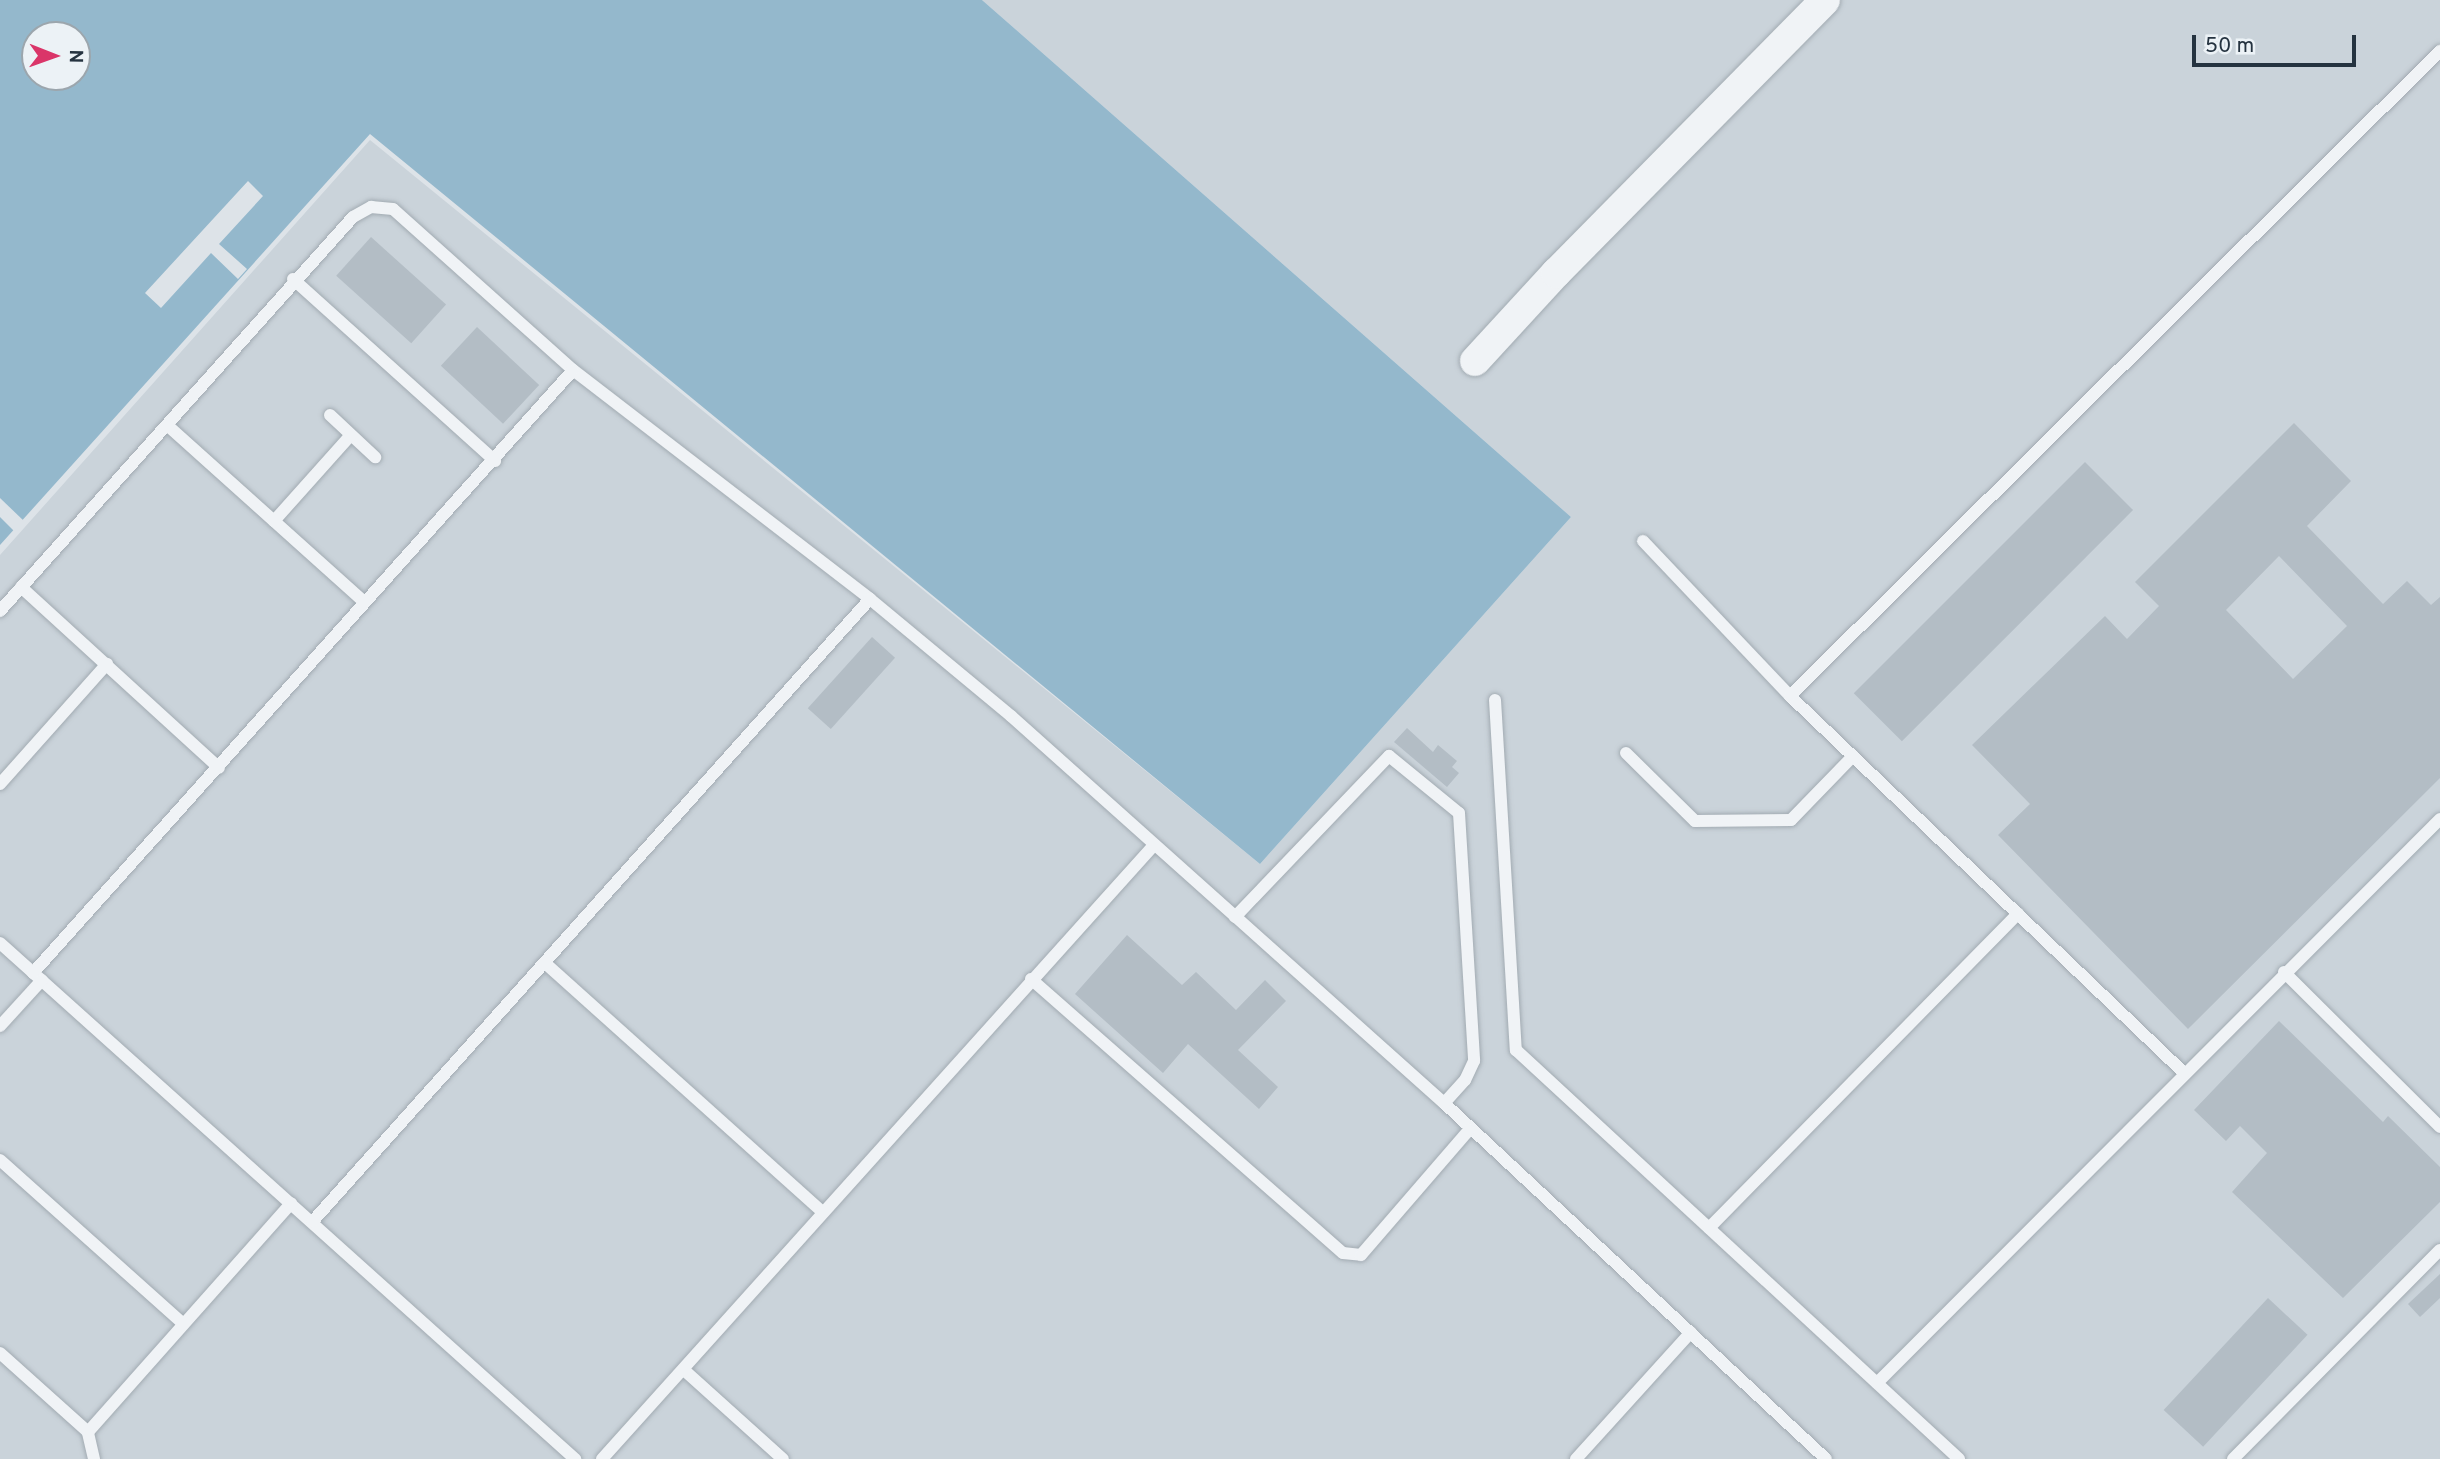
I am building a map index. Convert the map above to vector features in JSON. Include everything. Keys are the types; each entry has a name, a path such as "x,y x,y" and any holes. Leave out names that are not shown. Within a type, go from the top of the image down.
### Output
{"street":[{"path":"1475,361 1556,273 1825,0"}],"lane":[{"path":"1790,696 2440,51"},
{"path":"0,611 167,425 293,279 353,216 371,207 393,209 573,370 870,599 1002,707 1444,1102 1469,1130 1826,1459"},
{"path":"293,279 495,461"},
{"path":"0,1027 37,977 219,768 495,461 573,370"},
{"path":"330,415 375,457"},
{"path":"167,425 365,603"},
{"path":"274,521 351,435"},
{"path":"1643,541 1790,696 2183,1072"},
{"path":"22,587 219,768"},
{"path":"313,1221 870,599"},
{"path":"0,784 107,664"},
{"path":"1495,701 1516,1050 1959,1459"},
{"path":"1626,753 1695,821 1791,821 1853,755"},
{"path":"1235,917 1389,756 1459,813 1474,1061 1465,1080 1444,1102"},
{"path":"1877,1383 2183,1072 2440,818"},
{"path":"602,1459 1154,845"},
{"path":"1709,1228 2018,914"},
{"path":"0,943 313,1221 575,1459"},
{"path":"545,963 823,1212"},
{"path":"2284,972 2440,1127"},
{"path":"1031,979 1343,1253 1361,1255 1469,1130"},
{"path":"0,1160 182,1323"},
{"path":"88,1432 291,1203"},
{"path":"2233,1459 2440,1250"},
{"path":"1576,1459 1690,1332"},
{"path":"0,1353 88,1432 94,1459"},
{"path":"684,1370 783,1459"}],"shaded area":[{"path":"982,0 2440,0 2440,1459 0,1459 0,555 370,140 1260,864 1571,517"}],"water":[{"path":"0,0 982,0 1571,517 1260,864 370,134 0,545"}],"pier":[{"path":"248,181 263,196 219,244 247,269 238,279 211,253 161,308 145,293"},
{"path":"0,498 25,522 15,532 0,517"}],"building":[{"path":"371,237 446,305 411,343 336,276"},
{"path":"477,327 539,385 503,424 441,366"},
{"path":"2294,423 2351,481 2307,526 2383,604 2407,581 2431,605 2440,597 2440,778 2188,1029 1998,835 2030,804 1972,745 2105,616 2127,639 2159,606 2135,582","holes":["2279,556 2347,626 2293,679 2226,610"]},
{"path":"2085,462 2133,510 1902,741 1854,693"},
{"path":"872,637 895,658 831,729 808,708"},
{"path":"1407,728 1433,752 1438,745 1457,761 1452,767 1459,773 1447,787 1394,742"},
{"path":"1127,935 1182,985 1196,972 1236,1010 1265,980 1286,1001 1238,1050 1278,1087 1259,1109 1188,1044 1163,1073 1075,994"},
{"path":"2279,1021 2383,1122 2388,1116 2440,1167 2440,1202 2343,1298 2232,1192 2267,1153 2240,1126 2226,1141 2194,1110"},
{"path":"2440,1274 2440,1298 2420,1317 2408,1304"},
{"path":"2268,1298 2307,1335 2203,1447 2164,1410"}]}
